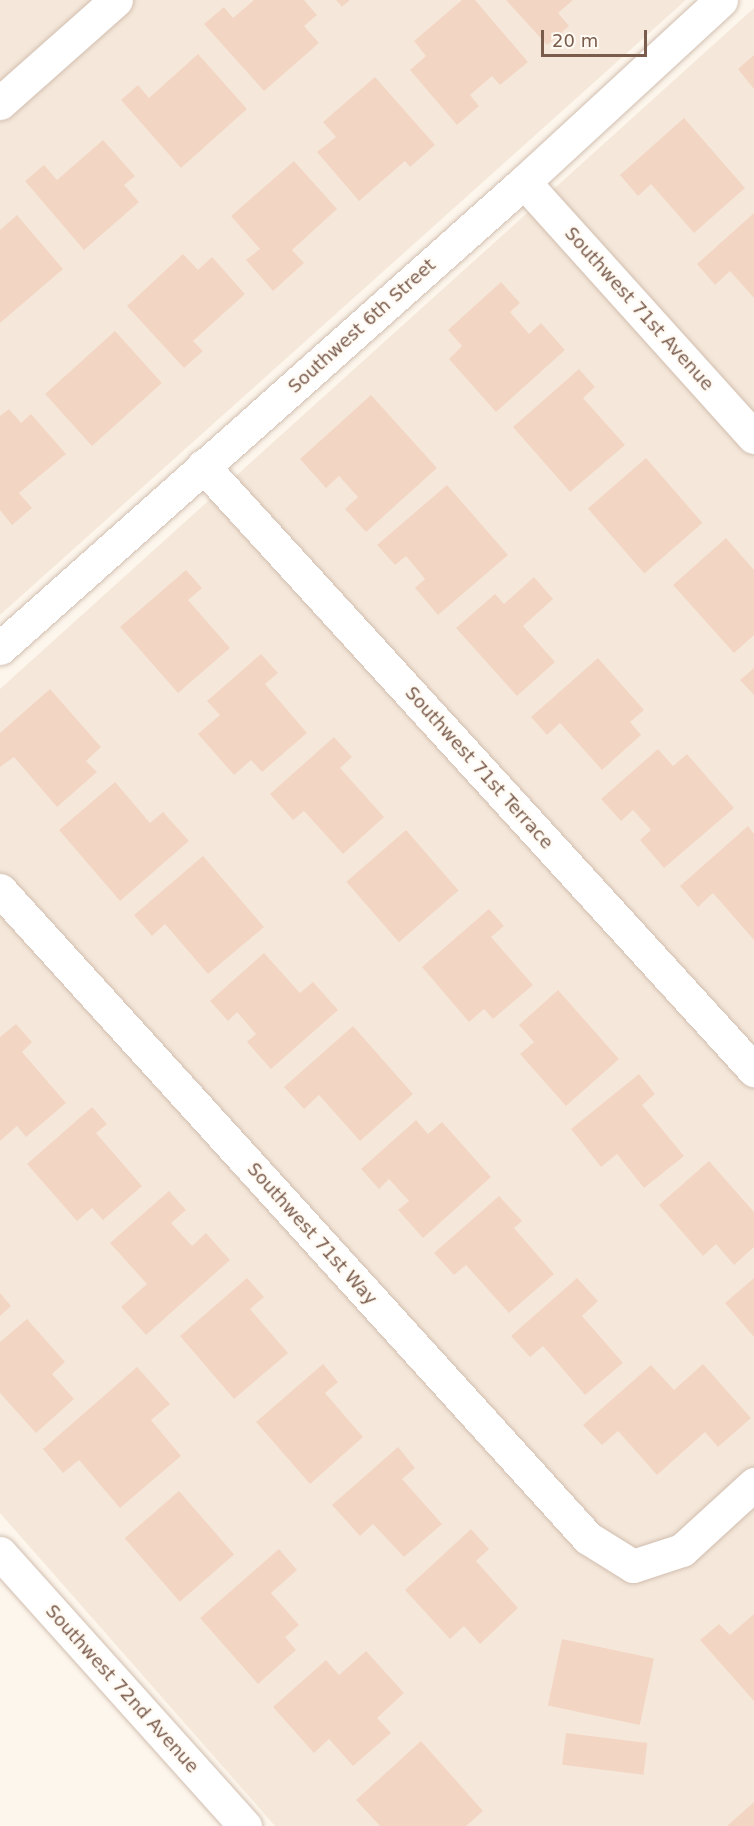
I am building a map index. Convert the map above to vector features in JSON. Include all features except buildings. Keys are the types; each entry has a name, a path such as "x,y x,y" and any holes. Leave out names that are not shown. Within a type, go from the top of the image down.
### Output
{"street":[{"path":"0,103 116,0"},
{"name":"Southwest 6th Street","path":"0,648 524,182 721,0"},
{"name":"Southwest 71st Avenue","path":"524,182 754,437"},
{"name":"Southwest 71st Terrace","path":"203,466 754,1070"},
{"name":"Southwest 71st Way","path":"0,890 588,1538 633,1566 682,1550 754,1484"},
{"name":"Southwest 72nd Avenue","path":"0,1553 245,1826"}],"shaded area":[{"path":"0,0 686,0 0,615"},
{"path":"754,8 754,1826 275,1826 0,1513 0,689"}]}
